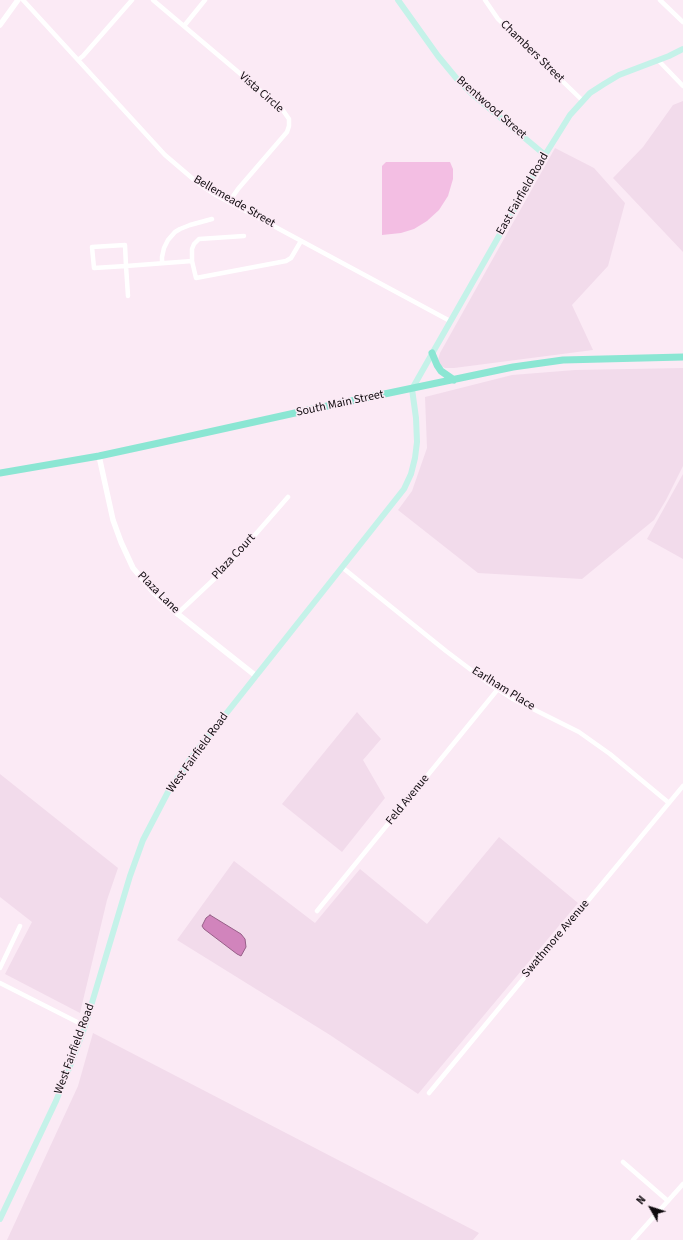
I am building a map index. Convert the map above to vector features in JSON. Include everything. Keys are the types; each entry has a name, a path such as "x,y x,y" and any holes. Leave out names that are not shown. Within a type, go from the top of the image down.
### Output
{"main road":[{"name":"Brentwood Street","path":"398,0 438,56 471,94 545,155"},
{"name":"East Fairfield Road","path":"412,389 545,155 570,115 590,93 619,75 683,49"},
{"path":"432,353 436,365 454,380"},
{"name":"South Main Street","path":"0,473 99,456 513,367 563,360 683,357"},
{"name":"West Fairfield Road","path":"1,1215 56,1101 85,1026 130,876 143,840 175,780 191,758 343,568 404,489 411,474 417,442 416,418 412,389"}],"street":[{"path":"0,25 18,0"},
{"name":"Bellemeade Street","path":"23,0 165,155 199,184 229,202 450,321"},
{"path":"78,60 132,0"},
{"name":"Vista Circle","path":"153,0 282,109 289,119 287,132 238,189 229,202"},
{"path":"184,26 205,0"},
{"name":"Chambers Street","path":"485,0 498,19 582,101"},
{"path":"660,0 683,22"},
{"path":"658,60 683,86"},
{"path":"162,263 164,248 168,240 175,232 180,228 212,220"},
{"path":"244,236 199,239 194,244 192,249 192,261 196,278 286,261 291,258 301,241"},
{"path":"128,296 126,266 124,245 92,247 94,268 126,266 192,261"},
{"name":"Plaza Lane","path":"99,456 113,520 120,542 133,568 154,593 177,614 256,676"},
{"name":"Plaza Court","path":"177,614 227,567 288,497"},
{"name":"Earlham Place","path":"343,568 446,651 498,689 513,699 580,732 610,754 669,803"},
{"name":"Feld Avenue","path":"317,911 498,689"},
{"name":"Swathmore Avenue","path":"429,1093 683,786"},
{"path":"0,968 20,926"},
{"path":"0,983 85,1026"},
{"path":"623,1162 668,1201"},
{"path":"634,1240 683,1184"}],"shaded area":[{"path":"683,101 683,252 613,178 643,147 673,105"},
{"path":"555,148 594,168 625,203 608,266 572,305 593,350 454,368 445,368 439,365 438,360 440,353"},
{"path":"386,162 450,162 453,169 453,179 448,196 439,210 427,221 414,229 401,233 382,235 382,166"},
{"path":"683,368 683,466 654,520 582,579 478,573 398,510 412,491 427,448 425,397 512,375 575,370"},
{"path":"683,474 683,559 647,539"},
{"path":"357,712 381,739 363,760 385,798 342,852 282,804"},
{"path":"0,774 118,868 107,900 80,1013 5,974 32,922 0,897"},
{"path":"499,837 578,903 418,1094 330,1035 177,940 234,861 315,923 360,869 427,924"},
{"path":"210,915 241,934 245,939 246,947 241,956 204,929 202,926 206,918"},
{"path":"93,1033 479,1233 473,1240 7,1240 78,1086"}]}
